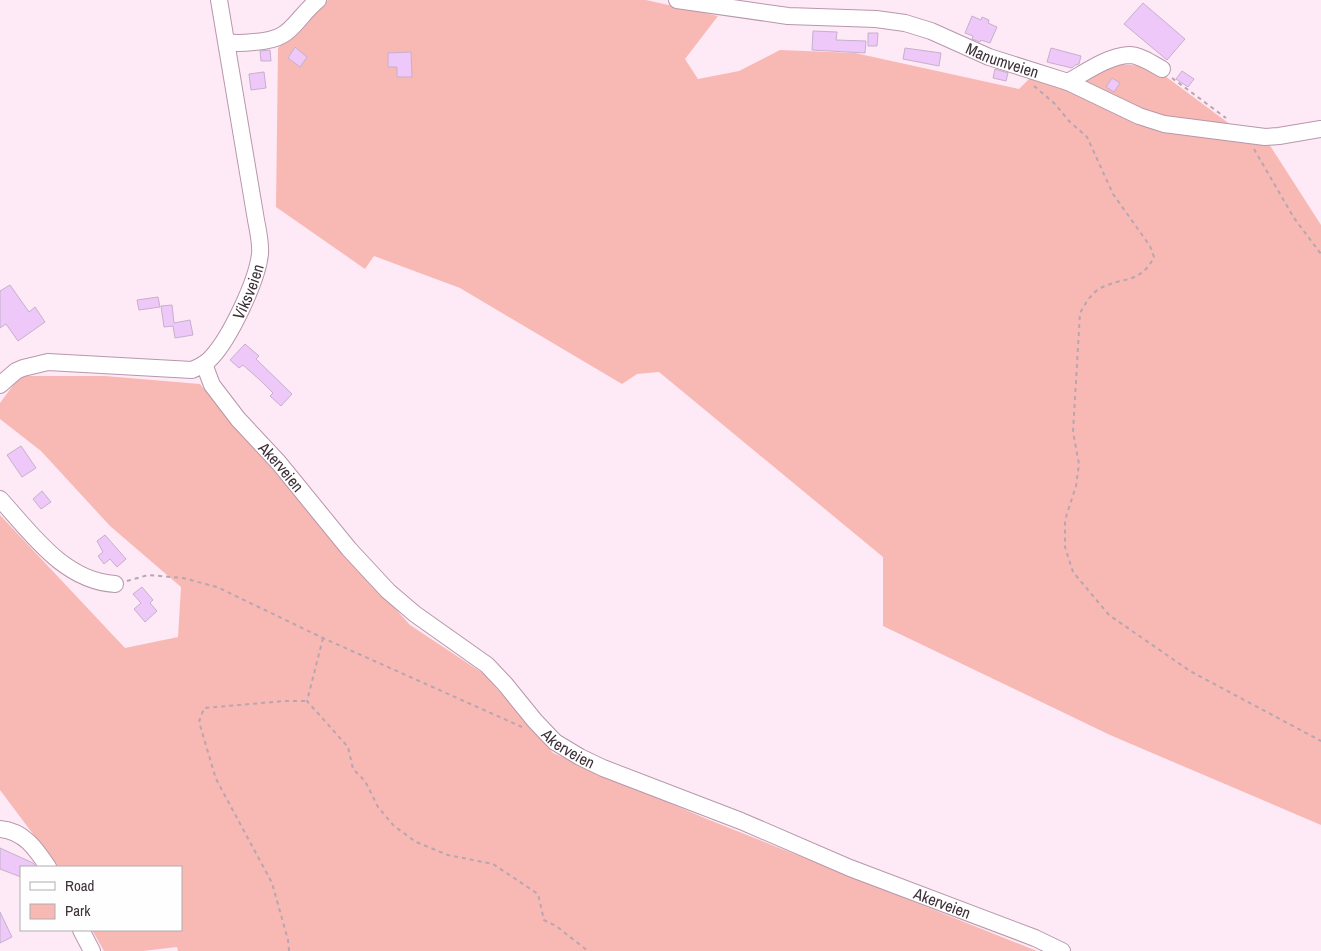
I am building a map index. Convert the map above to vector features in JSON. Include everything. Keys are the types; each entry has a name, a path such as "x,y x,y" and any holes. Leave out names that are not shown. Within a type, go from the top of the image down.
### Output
{"street":[{"name":"Viksveien","path":"204,364 212,358 222,344 239,313 251,289 260,254 219,0"},
{"path":"227,42 234,44 265,42 277,39 288,32 318,0"},
{"name":"Manumveien","path":"678,0 788,16 892,21 932,30 989,57 1068,82 1140,116 1164,124 1248,136 1279,136 1321,128"},
{"path":"1068,82 1113,58 1131,55 1162,69"},
{"path":"0,385 16,371 48,362 185,370 192,370 204,364"},
{"name":"Akerveien","path":"204,364 212,385 238,419 279,463 388,591 415,614 487,665 505,684 534,721 555,742 603,768 741,821 850,868 1035,938 1062,951"},
{"path":"0,499 43,546 69,568 93,581 115,584"},
{"path":"0,829 17,833 26,839 47,866"},
{"path":"82,931 92,951"}],"path":[{"path":"1162,69 1184,88 1226,118"},
{"path":"1034,86 1054,103 1070,122 1087,137 1113,194 1150,246 1154,257 1148,268 1137,277 1100,289 1090,297 1080,313 1073,432 1079,464 1076,486 1065,520 1066,547 1074,572 1109,615 1190,671 1321,741"},
{"path":"1248,136 1279,195 1321,254"},
{"path":"115,584 148,575 183,578 217,587 323,638 524,728"},
{"path":"307,701 323,638"},
{"path":"289,951 288,940 272,882 216,779 199,722 204,708 307,701 348,746 353,769 365,781 378,807 394,826 416,842 448,855 493,864 538,894 544,920 556,926 588,951"}],"green space":[{"path":"328,0 646,0 718,16 685,59 698,79 739,71 780,50 855,53 1019,89 1031,77 1069,91 1108,63 1153,67 1231,125 1269,144 1321,225 1321,825 1110,735 883,626 883,557 659,372 637,374 622,384 460,288 374,256 365,269 276,207 278,48 306,18"},
{"path":"20,376 105,376 200,384 307,510 410,625 484,674 553,753 707,819 1037,951 178,951 177,947 143,951 104,951 93,931 182,931 182,866 55,866 0,790 0,515 125,648 178,637 181,587 110,526 41,451 0,419 0,403"}],"building":[{"path":"1143,3 1185,39 1167,60 1124,24"},
{"path":"972,16 981,20 982,17 989,20 988,23 997,27 990,43 972,39 973,36 965,33"},
{"path":"813,31 837,32 836,40 866,41 865,53 812,50"},
{"path":"868,33 878,33 877,46 868,46"},
{"path":"295,47 307,57 300,67 288,58"},
{"path":"905,48 941,53 939,66 903,59"},
{"path":"1051,48 1081,56 1079,64 1072,68 1047,62"},
{"path":"270,50 271,61 261,61 260,51"},
{"path":"411,52 412,77 397,77 397,67 388,67 388,53"},
{"path":"995,69 1008,73 1006,81 993,78"},
{"path":"1182,71 1194,79 1188,87 1176,79"},
{"path":"264,72 266,88 251,90 249,74"},
{"path":"1112,78 1120,83 1114,92 1106,87"},
{"path":"10,285 29,312 35,307 45,322 18,341 6,324 0,328 0,291"},
{"path":"158,297 160,307 139,310 137,300"},
{"path":"172,305 174,323 190,320 193,335 175,338 173,326 164,327 161,306"},
{"path":"245,344 259,356 256,359 292,394 281,406 270,396 273,393 261,381 243,365 239,368 230,360"},
{"path":"21,446 36,468 22,477 7,455"},
{"path":"42,491 51,502 41,509 33,499"},
{"path":"105,535 126,559 117,567 110,559 104,564 98,556 103,552 97,541"},
{"path":"142,587 153,600 150,603 157,611 145,622 134,609 141,603 133,594"},
{"path":"0,848 33,863 35,866 20,866 20,877 0,869"},
{"path":"0,912 12,937 0,943"}]}
